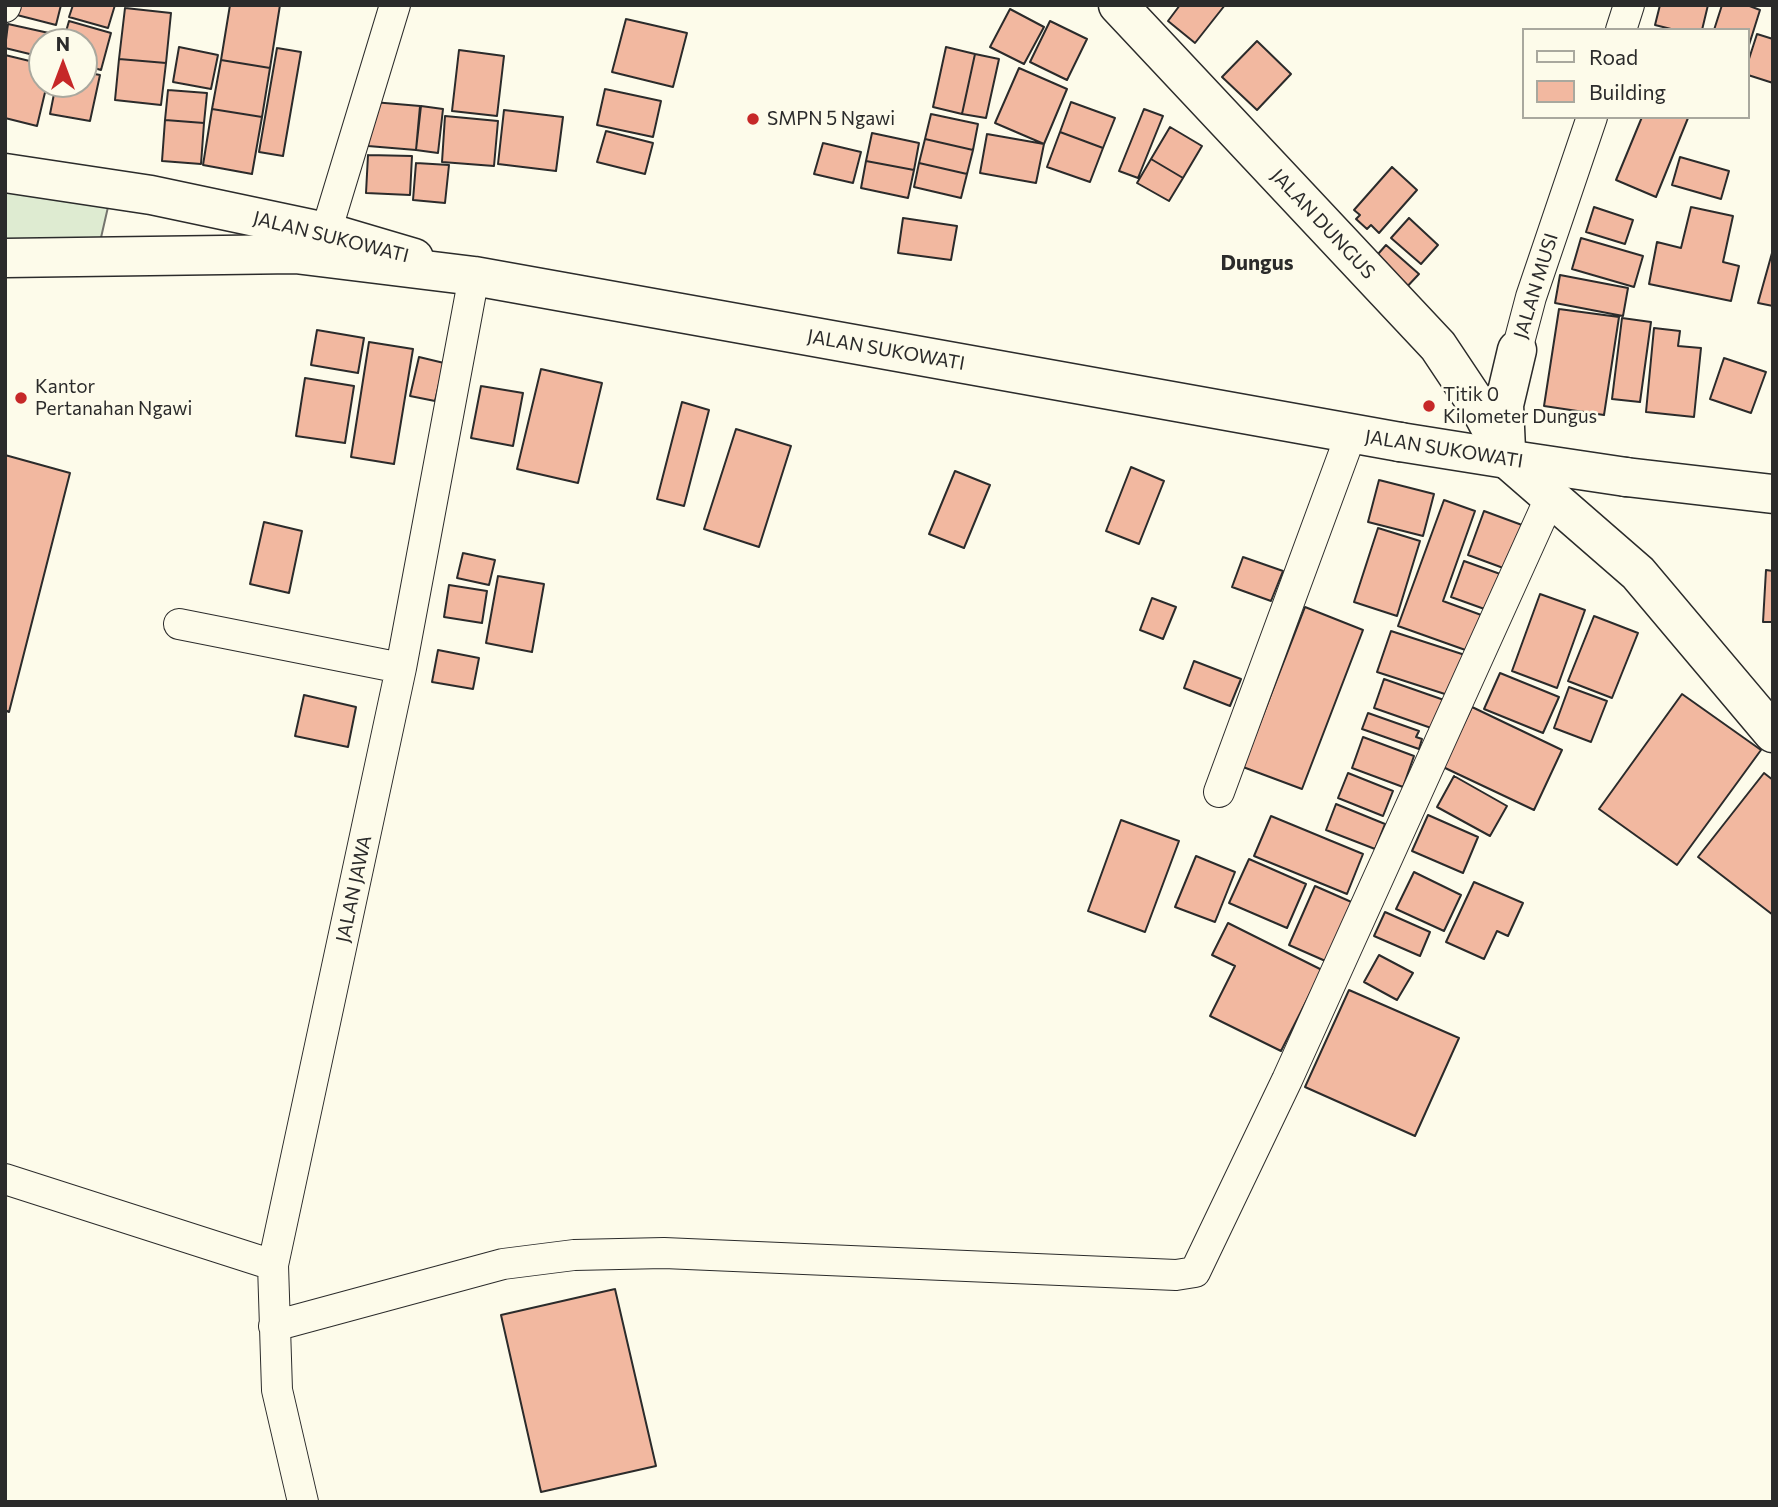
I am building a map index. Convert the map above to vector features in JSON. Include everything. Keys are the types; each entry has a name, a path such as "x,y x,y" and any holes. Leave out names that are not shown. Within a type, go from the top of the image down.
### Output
{"main road":[{"name":"JALAN DUNGUS","path":"1118,5 1438,346 1513,460"},
{"name":"JALAN SUKOWATI","path":"5,173 151,195 326,232 474,276 1352,434 1626,477 1773,494"},
{"path":"5,258 295,254 474,276"},
{"name":"JALAN MUSI","path":"1513,460 1504,405 1517,350"},
{"path":"1513,460 1550,498 1638,573 1773,733"}],"street":[{"path":"326,232 395,5"},
{"path":"1622,28 1629,5"},
{"name":"JALAN MUSI","path":"1517,350 1531,296 1590,119"},
{"name":"JALAN JAWA","path":"303,1502 277,1390 273,1265 401,668 474,276"},
{"path":"1220,792 1352,434"},
{"path":"274,1326 502,1264 574,1255 664,1253 1176,1275 1195,1272 1287,1080 1550,498"},
{"path":"179,624 401,668"},
{"path":"5,1179 273,1265"}],"green space":[{"path":"5,190 108,207 100,242 5,245"}],"building":[{"path":"15,5 61,5 56,25 13,14"},
{"path":"73,5 115,5 108,28 69,17"},
{"path":"230,5 280,5 270,68 221,60"},
{"path":"1180,5 1225,5 1195,43 1168,21"},
{"path":"1660,5 1708,5 1702,28 1667,28 1655,25"},
{"path":"1722,5 1747,5 1760,10 1750,42 1750,28 1715,28"},
{"path":"125,8 171,13 166,63 119,59"},
{"path":"1010,9 1044,27 1024,64 990,47"},
{"path":"626,19 687,33 673,87 612,72"},
{"path":"69,21 94,28 67,28"},
{"path":"1050,21 1087,39 1067,80 1030,62"},
{"path":"8,24 28,28 28,54 5,48"},
{"path":"98,29 111,33 101,70 98,69"},
{"path":"1757,34 1773,39 1773,83 1750,76 1750,56"},
{"path":"1257,41 1291,74 1257,110 1222,77"},
{"path":"179,47 218,55 211,89 173,82"},
{"path":"946,47 975,54 962,114 933,107"},
{"path":"277,48 301,52 283,156 259,152"},
{"path":"459,50 504,56 497,116 452,111"},
{"path":"975,54 999,59 986,118 962,114"},
{"path":"5,55 28,61 28,98 44,98 37,126 5,118"},
{"path":"119,59 166,63 161,105 115,100"},
{"path":"221,60 270,68 262,117 212,109"},
{"path":"1019,68 1067,89 1044,144 995,123"},
{"path":"605,89 661,101 653,137 597,125"},
{"path":"168,90 207,93 204,123 165,120"},
{"path":"53,98 95,98 90,121 50,114"},
{"path":"373,102 420,106 416,150 368,146"},
{"path":"1071,102 1115,118 1103,148 1060,132"},
{"path":"421,106 443,109 438,153 416,150"},
{"path":"212,109 262,117 252,174 203,165"},
{"path":"1144,109 1163,116 1138,178 1119,171"},
{"path":"504,110 563,117 556,171 498,164"},
{"path":"931,114 978,124 973,150 925,139"},
{"path":"445,116 498,121 494,166 442,162"},
{"path":"1641,119 1688,119 1656,197 1616,180"},
{"path":"165,120 204,123 201,164 162,161"},
{"path":"1170,127 1202,146 1183,178 1151,159"},
{"path":"606,131 653,143 645,174 597,162"},
{"path":"1060,132 1103,148 1090,182 1047,167"},
{"path":"872,133 919,143 914,170 866,161"},
{"path":"987,134 1044,144 1036,183 980,173"},
{"path":"925,139 973,150 967,174 919,163"},
{"path":"823,143 861,152 853,183 814,174"},
{"path":"368,155 412,156 410,195 366,193"},
{"path":"1680,157 1729,171 1721,199 1672,185"},
{"path":"1151,159 1183,178 1169,201 1137,183"},
{"path":"866,161 914,170 908,198 861,188"},
{"path":"416,163 449,165 445,203 413,200"},
{"path":"919,163 967,174 961,198 914,187"},
{"path":"1392,167 1417,190 1379,233 1371,225 1367,229 1356,219 1360,215 1354,210"},
{"path":"1594,207 1633,220 1625,244 1586,232"},
{"path":"1691,207 1733,216 1723,262 1739,266 1731,301 1649,284 1657,242 1681,248"},
{"path":"903,218 957,226 951,260 898,253"},
{"path":"1409,218 1438,245 1421,264 1391,238"},
{"path":"1581,238 1643,256 1634,287 1572,269"},
{"path":"1386,245 1419,274 1403,291 1371,262"},
{"path":"1773,253 1773,306 1758,303"},
{"path":"1560,275 1628,288 1623,316 1555,303"},
{"path":"1559,309 1619,317 1604,415 1544,406"},
{"path":"1622,318 1651,322 1640,402 1612,399"},
{"path":"1654,328 1680,331 1678,346 1701,348 1694,417 1646,412"},
{"path":"317,330 364,338 358,373 311,365"},
{"path":"369,342 413,349 394,464 351,457"},
{"path":"419,357 444,363 435,401 410,396"},
{"path":"1724,358 1766,372 1751,413 1710,399"},
{"path":"541,369 602,383 578,483 517,469"},
{"path":"305,378 354,386 345,443 296,436"},
{"path":"481,386 523,393 513,446 471,438"},
{"path":"682,402 709,410 684,506 657,499"},
{"path":"736,429 791,446 759,547 704,529"},
{"path":"5,455 70,473 9,712 5,710"},
{"path":"1131,467 1164,481 1139,544 1106,531"},
{"path":"955,471 990,485 964,548 929,534"},
{"path":"1379,480 1434,494 1423,536 1368,522"},
{"path":"1444,500 1475,511 1443,601 1484,616 1471,652 1398,626"},
{"path":"1484,511 1522,525 1506,569 1468,555"},
{"path":"264,522 302,531 289,593 250,584"},
{"path":"1378,528 1420,541 1397,616 1354,602"},
{"path":"463,553 495,560 489,585 457,578"},
{"path":"1243,557 1283,571 1271,601 1232,587"},
{"path":"1464,561 1503,575 1490,611 1451,597"},
{"path":"1766,570 1773,571 1773,622 1763,622"},
{"path":"498,576 544,584 532,652 486,643"},
{"path":"449,585 487,591 482,623 444,617"},
{"path":"1540,594 1585,610 1557,688 1512,671"},
{"path":"1152,598 1176,607 1163,639 1140,630"},
{"path":"1305,607 1363,630 1302,789 1243,767"},
{"path":"1594,616 1638,633 1612,698 1568,681"},
{"path":"1391,631 1465,655 1451,696 1377,672"},
{"path":"438,650 479,658 473,689 432,682"},
{"path":"1194,661 1241,679 1230,706 1184,688"},
{"path":"1500,673 1559,697 1543,733 1484,709"},
{"path":"1384,679 1444,700 1434,729 1374,708"},
{"path":"1569,687 1607,701 1591,742 1554,728"},
{"path":"1682,694 1761,750 1677,865 1599,809"},
{"path":"304,695 356,707 348,747 295,736"},
{"path":"1472,707 1562,750 1534,810 1443,767"},
{"path":"1368,713 1419,731 1416,737 1422,739 1419,749 1362,729"},
{"path":"1363,737 1414,756 1403,787 1352,768"},
{"path":"1348,773 1393,791 1383,816 1338,798"},
{"path":"1764,773 1773,780 1773,915 1698,857"},
{"path":"1454,776 1507,806 1490,836 1437,807"},
{"path":"1336,804 1385,824 1375,849 1326,830"},
{"path":"1428,815 1478,837 1463,873 1412,851"},
{"path":"1271,816 1363,854 1347,894 1254,856"},
{"path":"1121,820 1179,841 1145,932 1088,911"},
{"path":"1196,856 1235,872 1215,922 1175,907"},
{"path":"1249,859 1306,884 1287,928 1229,903"},
{"path":"1414,872 1461,895 1444,931 1396,909"},
{"path":"1474,882 1523,903 1508,936 1497,931 1484,959 1446,942"},
{"path":"1315,886 1356,904 1330,963 1289,945"},
{"path":"1385,912 1430,932 1420,956 1374,936"},
{"path":"1228,923 1322,970 1281,1051 1210,1016 1235,966 1212,955"},
{"path":"1379,955 1413,973 1397,1000 1364,982"},
{"path":"1349,990 1459,1038 1415,1136 1305,1087"},
{"path":"615,1289 656,1466 541,1492 501,1315"}],"place":[{"name":"SMPN 5 Ngawi","path":"753,119"},
{"name":"Kantor Pertanahan Ngawi","path":"21,398"},
{"name":"Titik 0 Kilometer Dungus","path":"1429,406"}],"district":[{"name":"Dungus","path":"1257,263"}]}
